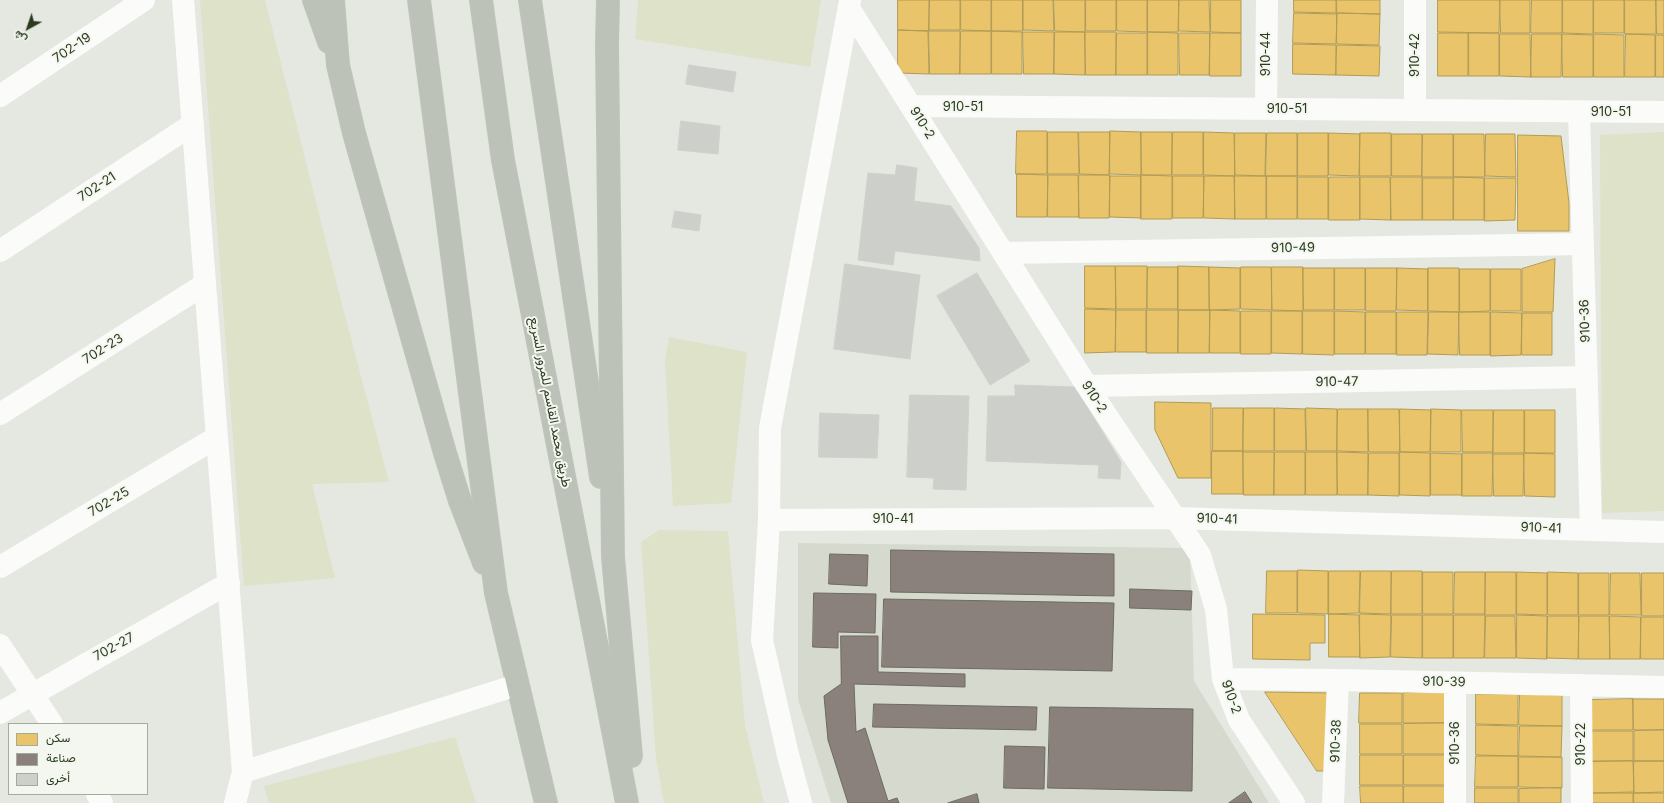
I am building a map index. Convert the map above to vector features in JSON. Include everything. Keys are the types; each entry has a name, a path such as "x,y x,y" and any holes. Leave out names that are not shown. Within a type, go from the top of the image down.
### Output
{"highway":[{"path":"314,0 338,65 374,205 445,453 475,541 496,593"},
{"path":"333,0 338,65"},
{"path":"419,0 496,593 546,803"},
{"name":"طريق محمد القاسم للمرور السريع","path":"481,0 503,160 627,803"},
{"path":"530,0 613,557 635,803"},
{"path":"608,0 607,44 609,97 613,557"}],"street":[{"name":"702-19","path":"0,96 144,0"},
{"path":"183,0 243,772 235,803"},
{"name":"910-44","path":"1266,108 1267,0"},
{"name":"910-42","path":"1415,0 1415,110"},
{"path":"801,803 788,755 762,640 769,520 770,428 850,4"},
{"name":"910-2","path":"850,4 911,106 1087,386 1200,555 1216,609 1223,679 1239,720 1294,803"},
{"name":"910-51","path":"911,106 1664,112"},
{"name":"910-36","path":"1578,112 1591,530"},
{"name":"702-21","path":"0,251 193,124"},
{"name":"910-49","path":"1003,253 1583,244"},
{"name":"702-23","path":"0,414 205,284"},
{"name":"910-47","path":"1087,386 1587,377"},
{"name":"702-25","path":"0,567 217,437"},
{"name":"910-41","path":"769,520 1174,518 1664,532"},
{"name":"702-27","path":"0,713 228,583"},
{"path":"0,645 51,723"},
{"name":"910-39","path":"1223,679 1455,682 1664,687"},
{"name":"910-38","path":"1333,803 1338,680"},
{"name":"910-36","path":"1455,682 1455,803"},
{"name":"910-22","path":"1581,685 1582,803"},
{"path":"243,772 517,686"}],"shaded area":[{"path":"798,543 1190,548 1194,681 1269,803 831,803 798,699"}],"green space":[{"path":"200,0 265,0 339,293 389,482 312,484 335,578 244,586"},
{"path":"638,0 821,0 810,67 635,39"},
{"path":"1664,132 1664,511 1602,513 1600,135"},
{"path":"669,337 747,352 731,503 673,506 665,361"},
{"path":"659,530 728,531 745,725 764,803 664,803 656,758 641,542"},
{"path":"455,737 476,803 269,803 264,786"}],"building: سكن":[{"path":"898,0 929,0 929,31 898,30"},
{"path":"930,0 960,0 960,30 929,30"},
{"path":"961,0 991,0 991,31 961,30"},
{"path":"992,0 1023,0 1023,31 992,31"},
{"path":"1023,0 1053,0 1054,31 1023,30"},
{"path":"1054,0 1085,0 1085,32 1055,31"},
{"path":"1086,0 1116,0 1116,31 1086,31"},
{"path":"1117,0 1147,0 1147,32 1117,31"},
{"path":"1148,0 1179,0 1178,32 1148,32"},
{"path":"1179,0 1209,0 1210,32 1179,31"},
{"path":"1211,0 1241,0 1241,33 1211,32"},
{"path":"1294,0 1336,0 1336,13 1294,12"},
{"path":"1337,0 1380,0 1380,14 1337,13"},
{"path":"1438,0 1500,0 1499,33 1438,32"},
{"path":"1500,0 1530,0 1530,33 1501,33"},
{"path":"1532,0 1562,0 1562,33 1531,33"},
{"path":"1563,0 1593,0 1593,34 1563,33"},
{"path":"1594,0 1624,0 1624,33 1594,33"},
{"path":"1625,0 1656,0 1656,34 1625,34"},
{"path":"1656,0 1664,0 1664,34 1657,34"},
{"path":"1294,13 1337,14 1336,44 1293,43"},
{"path":"1337,13 1380,14 1379,45 1337,44"},
{"path":"898,30 928,31 929,74 898,73"},
{"path":"929,31 960,31 960,74 930,74"},
{"path":"961,31 991,31 991,74 960,74"},
{"path":"992,31 1022,32 1022,74 992,74"},
{"path":"1023,32 1054,32 1054,74 1024,74"},
{"path":"1055,32 1085,32 1085,75 1054,74"},
{"path":"1085,32 1116,32 1116,75 1086,75"},
{"path":"1148,32 1178,33 1178,75 1148,75"},
{"path":"1117,33 1147,33 1147,75 1116,75"},
{"path":"1179,33 1210,33 1209,75 1180,75"},
{"path":"1210,33 1241,33 1241,76 1210,76"},
{"path":"1438,33 1468,33 1468,76 1438,76"},
{"path":"1469,33 1499,33 1499,76 1469,76"},
{"path":"1500,34 1530,34 1531,77 1500,76"},
{"path":"1532,34 1562,34 1561,77 1531,77"},
{"path":"1562,34 1593,35 1593,77 1563,77"},
{"path":"1594,34 1624,35 1624,77 1594,77"},
{"path":"1626,34 1655,35 1655,77 1625,77"},
{"path":"1656,35 1664,35 1664,77 1656,77"},
{"path":"1293,44 1336,45 1336,75 1293,74"},
{"path":"1337,45 1380,46 1379,76 1336,75"},
{"path":"1017,131 1047,131 1047,174 1016,174"},
{"path":"1110,131 1141,132 1141,175 1110,174"},
{"path":"1048,132 1078,132 1079,174 1048,174"},
{"path":"1079,132 1110,132 1109,175 1080,174"},
{"path":"1141,132 1172,132 1172,175 1142,175"},
{"path":"1173,132 1203,132 1203,175 1172,175"},
{"path":"1204,132 1234,133 1235,176 1204,175"},
{"path":"1235,133 1266,133 1265,176 1235,175"},
{"path":"1267,133 1297,133 1297,176 1266,176"},
{"path":"1298,133 1328,133 1328,176 1298,176"},
{"path":"1329,133 1360,134 1359,176 1329,175"},
{"path":"1360,133 1391,133 1391,176 1360,176"},
{"path":"1392,134 1422,134 1422,176 1392,176"},
{"path":"1423,134 1453,134 1453,177 1422,177"},
{"path":"1454,134 1484,134 1485,177 1454,177"},
{"path":"1486,134 1515,134 1516,177 1485,176"},
{"path":"1518,135 1561,136 1569,203 1569,231 1518,231"},
{"path":"1017,174 1048,175 1047,217 1017,217"},
{"path":"1048,175 1078,175 1079,217 1048,217"},
{"path":"1079,175 1110,175 1109,218 1079,218"},
{"path":"1141,175 1172,176 1172,219 1141,219"},
{"path":"1110,176 1141,176 1141,218 1110,217"},
{"path":"1173,176 1204,176 1203,218 1173,218"},
{"path":"1204,176 1234,176 1235,219 1204,218"},
{"path":"1235,176 1266,176 1266,219 1235,219"},
{"path":"1267,176 1297,176 1297,219 1267,219"},
{"path":"1298,177 1328,177 1328,219 1298,219"},
{"path":"1329,177 1360,177 1360,220 1329,220"},
{"path":"1360,177 1390,177 1391,220 1360,219"},
{"path":"1391,177 1422,177 1422,220 1391,220"},
{"path":"1454,177 1484,178 1484,220 1454,220"},
{"path":"1423,178 1453,178 1453,220 1423,220"},
{"path":"1485,178 1516,178 1515,220 1485,221"},
{"path":"1555,259 1553,312 1522,312 1522,269"},
{"path":"1085,266 1115,266 1116,309 1085,308"},
{"path":"1116,266 1147,266 1147,309 1116,309"},
{"path":"1178,266 1209,267 1209,310 1178,310"},
{"path":"1148,267 1178,267 1178,309 1147,309"},
{"path":"1209,267 1240,268 1240,309 1210,310"},
{"path":"1241,267 1271,267 1272,310 1241,309"},
{"path":"1272,267 1303,267 1303,311 1272,310"},
{"path":"1303,268 1334,268 1334,310 1304,310"},
{"path":"1335,268 1365,268 1365,310 1335,310"},
{"path":"1366,268 1397,268 1396,311 1366,311"},
{"path":"1397,268 1428,269 1428,311 1397,310"},
{"path":"1428,268 1459,268 1459,312 1428,311"},
{"path":"1460,269 1490,269 1490,311 1460,312"},
{"path":"1491,269 1521,269 1521,311 1491,311"},
{"path":"1085,309 1116,310 1115,352 1085,353"},
{"path":"1116,310 1146,310 1146,352 1116,352"},
{"path":"1147,310 1178,310 1178,353 1147,353"},
{"path":"1179,310 1210,310 1209,353 1178,353"},
{"path":"1210,310 1240,311 1240,353 1210,353"},
{"path":"1241,311 1271,311 1271,354 1241,354"},
{"path":"1272,311 1302,311 1302,354 1272,353"},
{"path":"1303,311 1334,311 1334,355 1303,354"},
{"path":"1335,311 1365,312 1365,354 1335,354"},
{"path":"1366,312 1396,312 1396,354 1366,354"},
{"path":"1397,312 1428,312 1427,355 1397,355"},
{"path":"1429,312 1459,312 1458,355 1428,354"},
{"path":"1459,312 1490,312 1490,355 1460,355"},
{"path":"1491,312 1522,313 1521,355 1491,356"},
{"path":"1522,313 1552,313 1552,355 1522,355"},
{"path":"1155,402 1211,403 1211,478 1178,478 1155,430"},
{"path":"1213,408 1243,408 1243,451 1213,451"},
{"path":"1244,408 1274,408 1274,451 1243,451"},
{"path":"1275,408 1305,409 1306,451 1275,451"},
{"path":"1306,408 1337,409 1337,451 1307,451"},
{"path":"1338,409 1368,409 1368,452 1337,451"},
{"path":"1368,409 1399,409 1400,452 1369,452"},
{"path":"1400,409 1431,410 1430,452 1400,452"},
{"path":"1431,409 1461,410 1461,452 1431,452"},
{"path":"1462,410 1493,410 1493,452 1463,452"},
{"path":"1494,410 1524,410 1524,453 1493,453"},
{"path":"1525,410 1555,410 1555,453 1525,453"},
{"path":"1212,451 1243,451 1243,494 1212,494"},
{"path":"1243,452 1274,452 1274,495 1244,495"},
{"path":"1275,452 1305,452 1305,495 1274,495"},
{"path":"1306,452 1337,452 1337,495 1306,495"},
{"path":"1337,452 1368,453 1368,495 1338,495"},
{"path":"1400,452 1430,453 1430,496 1400,495"},
{"path":"1369,453 1399,453 1399,496 1368,495"},
{"path":"1431,453 1462,454 1462,495 1431,495"},
{"path":"1462,453 1493,453 1492,496 1462,496"},
{"path":"1524,453 1555,454 1555,497 1525,496"},
{"path":"1493,454 1524,454 1523,496 1494,496"},
{"path":"1298,570 1328,571 1328,614 1298,613"},
{"path":"1267,571 1297,571 1297,613 1266,613"},
{"path":"1329,571 1360,571 1359,613 1329,614"},
{"path":"1361,571 1391,571 1391,614 1360,613"},
{"path":"1392,571 1422,571 1422,614 1391,614"},
{"path":"1423,572 1453,572 1453,614 1423,614"},
{"path":"1455,572 1485,572 1485,614 1454,614"},
{"path":"1486,572 1516,572 1516,615 1485,615"},
{"path":"1517,572 1547,573 1547,615 1517,614"},
{"path":"1548,572 1578,573 1578,615 1548,615"},
{"path":"1579,573 1609,573 1609,615 1579,615"},
{"path":"1611,573 1640,573 1641,615 1610,615"},
{"path":"1642,573 1664,573 1664,616 1642,616"},
{"path":"1253,614 1325,615 1325,643 1310,643 1310,660 1253,659"},
{"path":"1329,614 1359,615 1360,657 1329,657"},
{"path":"1360,614 1391,615 1390,657 1360,658"},
{"path":"1392,615 1422,615 1422,658 1391,657"},
{"path":"1423,615 1453,615 1453,658 1423,658"},
{"path":"1454,615 1485,615 1484,658 1454,658"},
{"path":"1517,615 1547,616 1547,659 1517,658"},
{"path":"1486,616 1515,616 1516,658 1485,658"},
{"path":"1548,616 1579,616 1578,659 1547,658"},
{"path":"1579,616 1609,616 1610,659 1579,659"},
{"path":"1610,616 1641,617 1640,659 1610,659"},
{"path":"1641,617 1664,617 1664,659 1641,659"},
{"path":"1265,692 1334,693 1334,771 1317,771"},
{"path":"1446,692 1446,723 1403,723 1403,693"},
{"path":"1360,693 1402,693 1402,723 1359,723"},
{"path":"1476,694 1518,694 1518,725 1476,724"},
{"path":"1520,694 1562,695 1562,726 1519,725"},
{"path":"1633,699 1633,730 1590,730 1590,700"},
{"path":"1633,699 1664,699 1664,730 1634,730"},
{"path":"1446,723 1446,754 1403,754 1403,724"},
{"path":"1360,724 1402,724 1402,754 1360,754"},
{"path":"1476,725 1518,726 1518,756 1476,755"},
{"path":"1520,726 1562,726 1561,757 1519,756"},
{"path":"1664,730 1664,761 1634,761 1634,731"},
{"path":"1590,731 1633,731 1633,761 1591,761"},
{"path":"1360,755 1403,755 1403,785 1360,785"},
{"path":"1404,755 1446,755 1447,785 1404,785"},
{"path":"1476,756 1518,756 1518,787 1475,787"},
{"path":"1519,757 1562,757 1562,788 1519,787"},
{"path":"1633,761 1634,792 1591,793 1590,762"},
{"path":"1634,761 1664,761 1664,792 1634,793"},
{"path":"1360,786 1403,786 1403,803 1361,803"},
{"path":"1404,786 1447,786 1447,803 1404,803"},
{"path":"1475,788 1518,788 1518,803 1475,803"},
{"path":"1561,788 1561,803 1519,803 1519,789"},
{"path":"1591,793 1633,793 1633,803 1591,803"},
{"path":"1634,793 1664,793 1664,803 1634,803"}],"building: صناعة":[{"path":"891,550 1114,554 1114,596 891,592"},
{"path":"830,554 868,555 867,586 829,584"},
{"path":"1130,589 1192,591 1191,610 1130,608"},
{"path":"814,593 876,594 875,633 838,632 838,648 813,647"},
{"path":"884,599 1114,603 1112,671 882,667"},
{"path":"841,636 878,636 878,672 965,674 965,687 854,684 856,732 865,728 888,801 897,798 899,803 848,803 828,740 824,696 841,684"},
{"path":"874,704 1037,707 1036,730 873,727"},
{"path":"1050,707 1193,709 1192,791 1048,788"},
{"path":"1005,746 1045,747 1044,789 1004,788"},
{"path":"1245,792 1252,803 1229,803"},
{"path":"977,794 979,803 948,803"}],"building: أخرى":[{"path":"689,65 736,72 733,92 686,84"},
{"path":"681,121 720,126 718,154 678,150"},
{"path":"897,165 917,168 914,201 951,206 979,248 980,261 895,251 893,265 858,260 868,173 895,175"},
{"path":"675,211 701,215 699,231 672,227"},
{"path":"845,264 920,275 910,359 834,349"},
{"path":"977,273 1030,361 990,385 937,296"},
{"path":"1015,385 1075,387 1121,462 1120,479 1098,478 1099,465 986,461 988,396 1015,396"},
{"path":"910,395 969,396 966,490 933,489 934,478 907,477"},
{"path":"820,413 879,415 877,458 819,457"}]}
